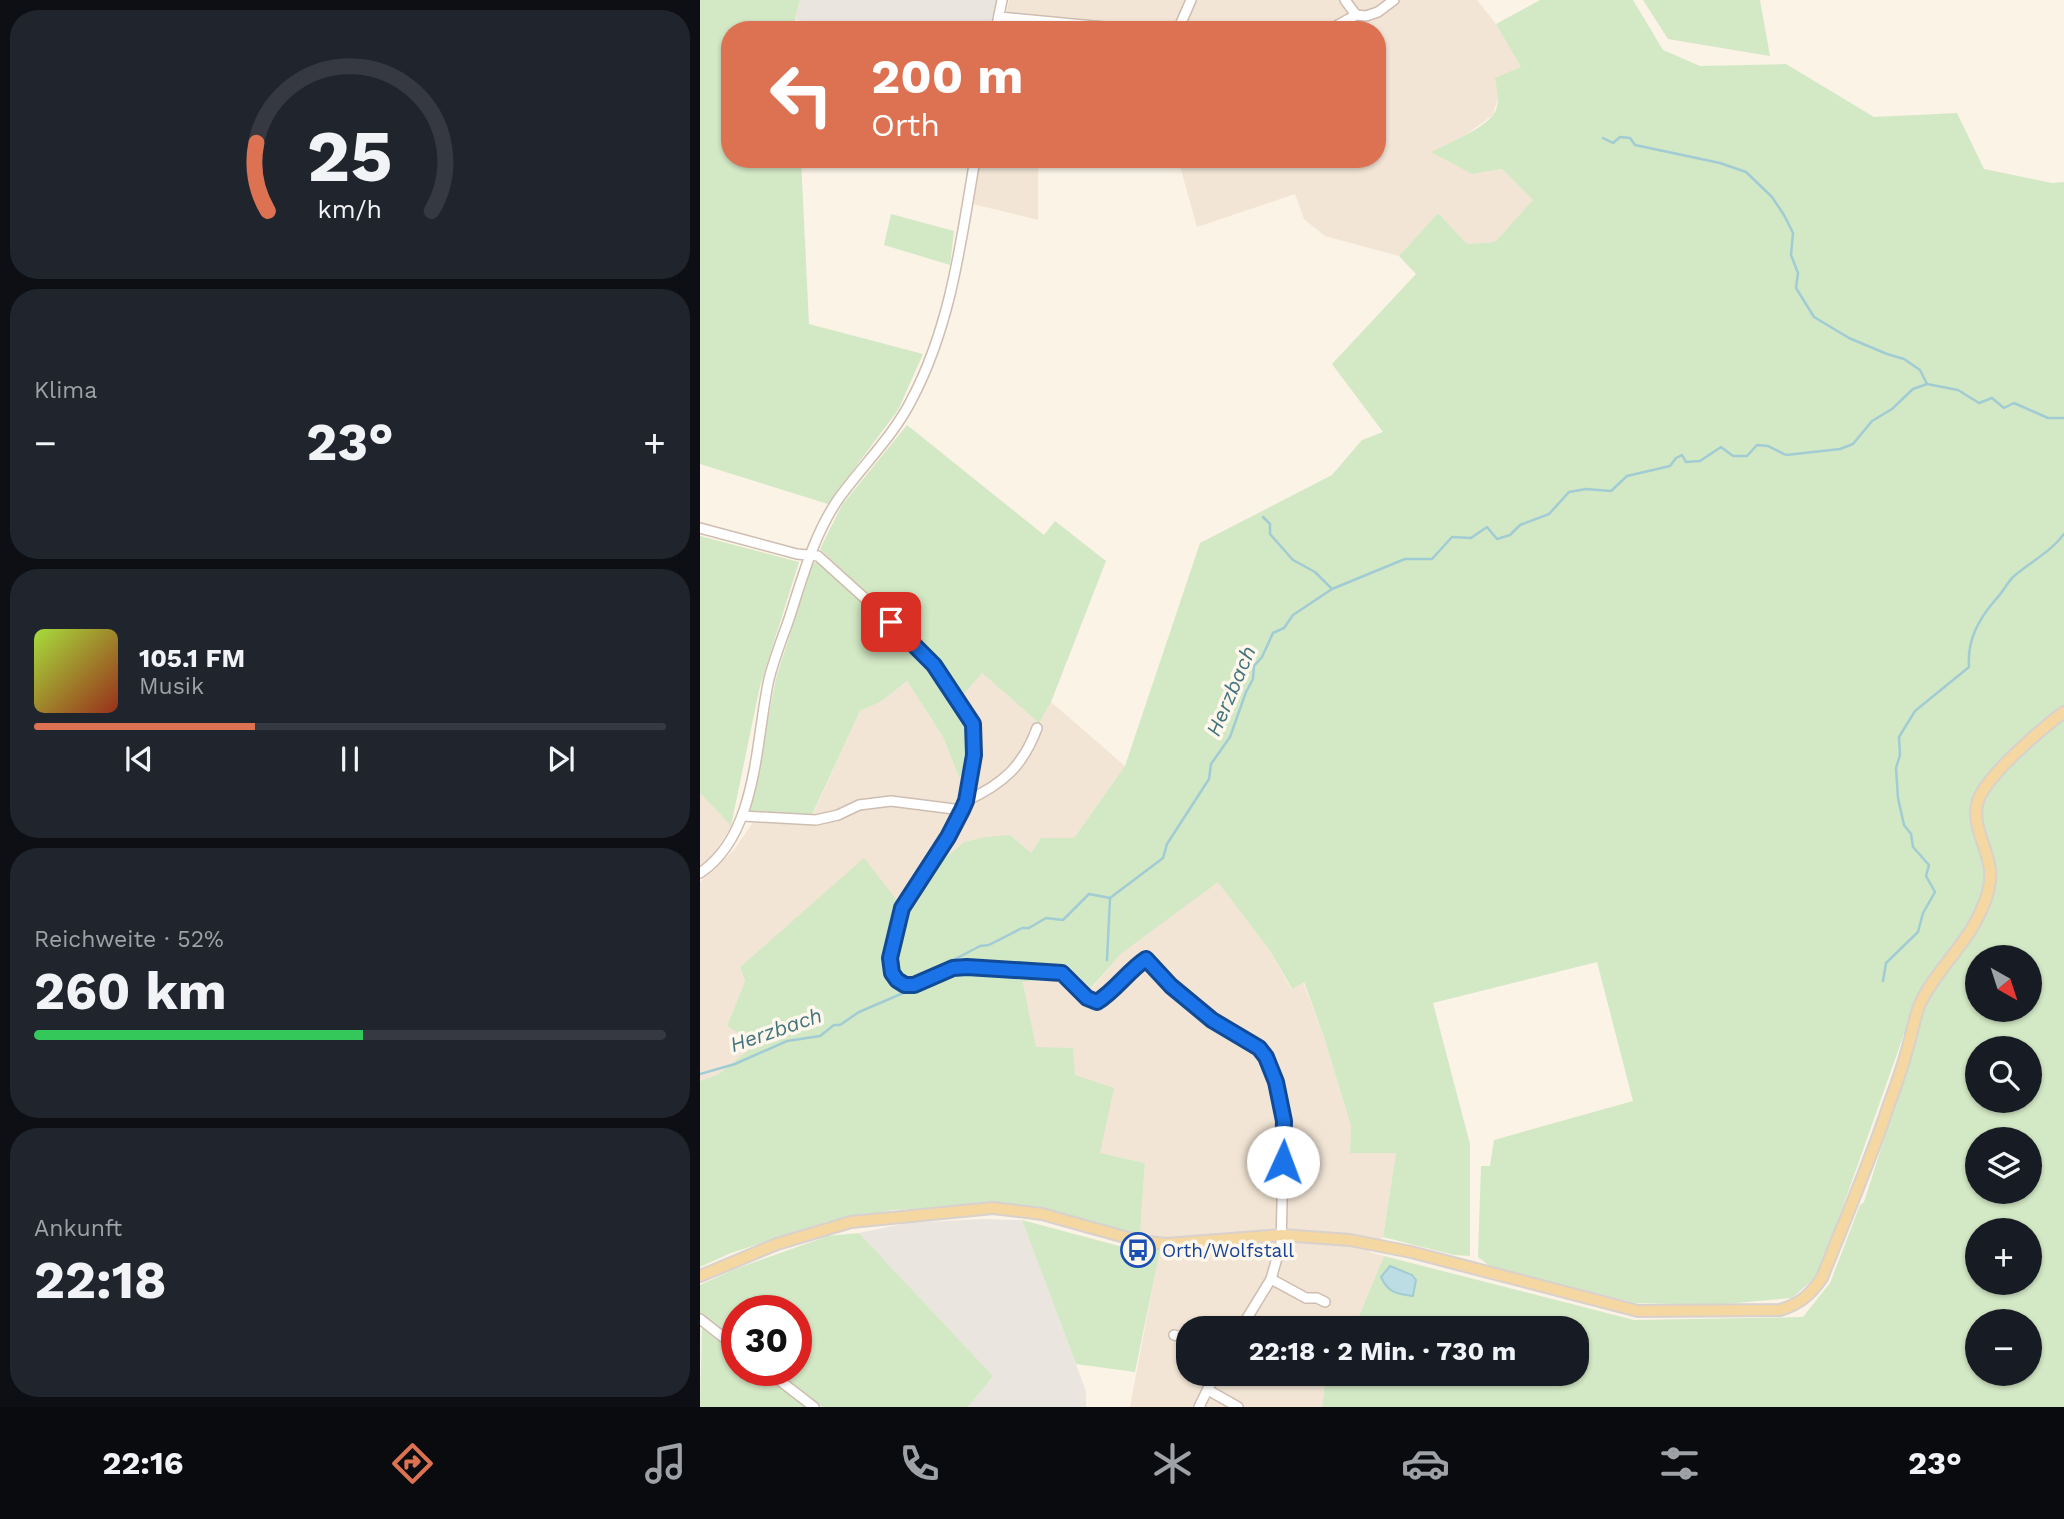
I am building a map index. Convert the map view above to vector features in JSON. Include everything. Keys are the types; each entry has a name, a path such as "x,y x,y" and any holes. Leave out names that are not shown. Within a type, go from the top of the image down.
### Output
{"main road":[{"path":"700,1276 777,1244 851,1222 971,1210 1013,1209 1042,1214 1139,1241 1166,1244 1282,1235 1316,1236 1385,1246 1638,1311 1780,1310 1796,1305 1810,1294 1822,1278 1882,1125 1926,991 1958,950 1983,907 1989,887 1990,869 1977,823 1976,808 1979,799 1985,788 2015,755 2039,731 2064,712"}],"street":[{"path":"998,21 1002,0"},
{"path":"1182,21 1191,0"},
{"path":"1345,0 1356,15"},
{"path":"1345,21 1356,15 1366,16 1378,12 1394,0"},
{"path":"999,17 1041,21"},
{"path":"700,873 722,855 743,816 770,678 809,555 837,500 896,425 911,402 930,362 949,300 973,168"},
{"path":"700,528 797,554 818,556 934,665 973,724 974,755 964,806 948,837 902,908 890,958 892,973 897,980 905,985 914,985 953,968 967,967 1062,973 1087,998 1097,1002 1109,995 1146,959 1171,986 1212,1020 1259,1048 1266,1057 1276,1082 1284,1121 1282,1235 1271,1279 1248,1316"},
{"path":"743,816 816,820 838,815 859,804 891,801 964,806 1003,780 1024,758 1037,728"},
{"path":"1271,1279 1306,1298 1317,1298 1325,1303"},
{"path":"700,1320 721,1336"},
{"path":"787,1386 814,1407"},
{"path":"1199,1407 1210,1386"},
{"path":"1208,1390 1238,1407"}],"shaded area":[{"path":"800,0 997,0 994,21 795,19"},
{"path":"1009,0 1477,0 1496,24 1522,67 1498,97 1493,115 1464,136 1432,152 1472,174 1502,169 1534,200 1495,242 1467,244 1438,213 1399,256 1325,236 1304,219 1295,194 1197,227 1181,168 1386,168 1386,21 1005,21"},
{"path":"979,168 1038,168 1038,220 973,204"},
{"path":"982,673 1039,723 1051,702 1125,766 1074,838 1041,838 1031,853 964,842 895,899 864,859 740,967 745,981 727,1026 757,1044 719,1074 700,1081 700,882 734,850 756,818 808,825 860,711 882,701 907,681 943,737 959,777 964,772 976,721 960,699"},
{"path":"700,793 731,826 712,857 700,866"},
{"path":"1218,881 1271,952 1291,989 1303,982 1324,1037 1351,1126 1350,1153 1396,1153 1383,1237 1369,1252 1384,1256 1359,1316 1176,1316 1176,1386 1325,1386 1322,1407 1130,1407 1162,1237 1140,1235 1145,1163 1100,1153 1075,1075 1036,1048 1023,981 1060,978 1065,964 1092,988 1122,953"},
{"path":"1022,1220 1086,1391 1086,1407 968,1407 993,1376 859,1233 907,1223"}],"green space":[{"path":"700,0 800,0 795,21 721,21 721,168 801,168 809,324 923,354 898,410 828,504 700,464"},
{"path":"1540,0 1633,0 1663,50 1700,66 1786,64 1874,117 1957,113 1984,169 2052,183 2064,182 2064,1407 1322,1407 1325,1386 1589,1386 1589,1316 1359,1316 1384,1256 1634,1320 1803,1317 1830,1283 1860,1205 1864,1202 1914,1045 1904,1034 1829,1246 1815,1278 1792,1298 1714,1305 1635,1303 1491,1267 1478,1257 1481,1166 1490,1166 1494,1140 1633,1101 1597,962 1433,1003 1470,1144 1470,1256 1454,1255 1383,1237 1396,1153 1350,1153 1351,1126 1304,982 1292,989 1271,952 1218,882 1122,953 1091,988 1066,964 1060,978 1023,982 1036,1047 1073,1048 1075,1075 1114,1088 1100,1153 1145,1163 1140,1235 1013,1204 893,1210 826,1222 731,1253 700,1267 700,1081 719,1074 756,1044 727,1026 745,981 740,967 864,858 896,899 964,842 1010,835 1031,853 1041,838 1074,838 1125,766 1200,543 1332,475 1362,440 1383,432 1332,364 1416,274 1399,256 1438,213 1467,244 1495,242 1533,200 1502,169 1472,174 1431,152 1464,136 1488,120 1497,107 1495,78 1521,67 1496,24"},
{"path":"1643,0 1760,0 1770,56 1668,39"},
{"path":"891,214 954,231 950,265 884,245"},
{"path":"907,425 1044,535 1055,521 1106,561 1051,702 1039,723 982,673 960,699 936,660 820,549 842,505"},
{"path":"700,536 799,562 760,686 731,826 700,793"},
{"path":"821,562 928,665 967,724 971,740 964,772 959,777 943,737 907,681 882,701 860,711 811,817 750,811 776,678 813,563"},
{"path":"1022,1220 1123,1247 1160,1250 1135,1372 1076,1364"},
{"path":"859,1233 993,1376 968,1407 822,1407 795,1386 812,1386 812,1295 721,1295 721,1330 700,1314 700,1285 735,1269 828,1236"},
{"path":"702,1328 721,1343 721,1386 779,1386 807,1407 700,1407"}],"water":[{"path":"1390,1266 1412,1275 1416,1280 1413,1296 1390,1290 1381,1277"}],"waterway":[{"path":"1603,138 1613,143 1620,137 1630,138 1635,145 1720,163 1746,172 1772,197 1793,233 1791,255 1798,273 1796,288 1814,317 1849,338 1904,359 1920,370 1927,384"},
{"name":"Herzbach","path":"942,966 980,946 989,945 1046,918 1063,920 1089,894 1110,898 1163,858 1167,844 1209,779 1211,764 1230,737 1253,679 1254,666 1262,657 1273,633 1284,628 1293,615 1332,589 1405,559 1432,559 1452,537 1471,538 1487,527 1497,539 1510,535 1520,525 1549,514 1569,492 1586,489 1611,491 1627,476 1670,466 1682,455 1686,462 1700,461 1721,447 1733,456 1747,456 1757,445 1768,446 1786,455 1840,449 1853,444 1872,421 1892,409 1913,389 1927,384 1958,390 1979,403 1992,398 2004,408 2014,403 2048,418 2064,418"},
{"path":"1263,517 1270,524 1270,534 1293,560 1315,572 1331,588"},
{"path":"1883,981 1886,963 1918,932 1923,913 1935,892 1926,876 1929,865 1913,847 1911,834 1904,825 1898,798 1896,768 1900,755 1899,737 1915,711 1969,667 1970,647 1975,630 2011,579 2064,534"},
{"path":"1107,960 1110,898"},
{"name":"Herzbach","path":"700,1074 735,1064 787,1041 820,1036 859,1012 915,988"}],"place":[{"name":"Orth/Wolfstall","path":"1138,1250"}],"route":[{"path":"891,622 934,665 973,724 974,755 966,801 948,837 902,908 890,958 892,973 897,980 905,985 914,985 953,968 967,967 1062,973 1087,998 1097,1002 1109,995 1146,959 1171,986 1212,1020 1259,1048 1266,1057 1276,1082 1284,1121 1283,1162"}]}
